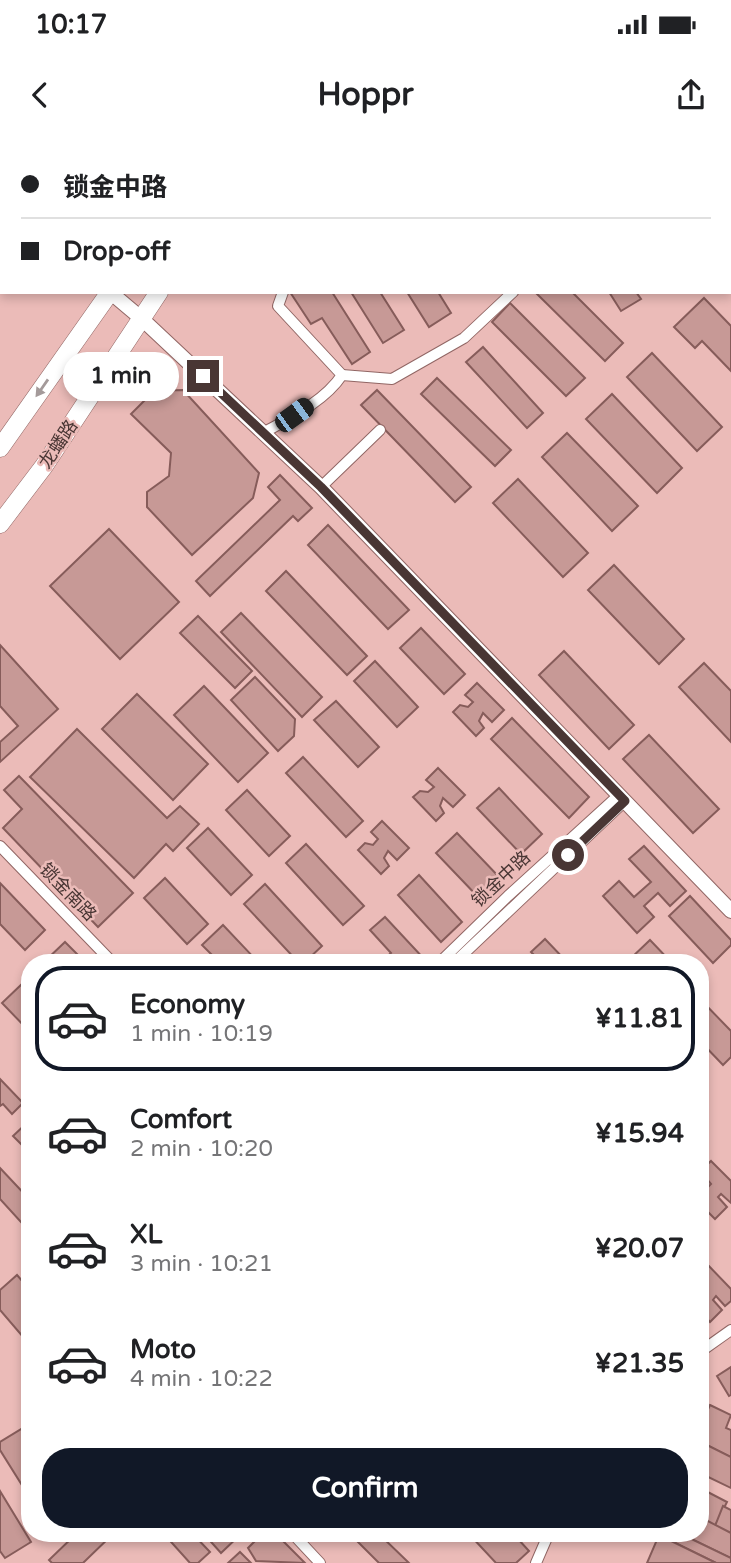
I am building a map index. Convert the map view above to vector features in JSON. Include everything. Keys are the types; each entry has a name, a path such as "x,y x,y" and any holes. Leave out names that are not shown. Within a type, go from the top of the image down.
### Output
{"main road":[{"path":"0,447 109,294"},
{"name":"龙蟠路","path":"0,524 44,466 158,294"}],"street":[{"path":"112,294 321,487 731,911"},
{"path":"282,294 278,306 342,375 392,379 464,338 511,294"},
{"path":"263,433 334,387 342,375"},
{"path":"321,487 380,430"},
{"name":"锁金中路","path":"448,954 508,896 622,798"},
{"name":"锁金中路","path":"463,954 622,798"},
{"name":"锁金南路","path":"0,846 104,954"},
{"path":"709,1346 731,1330"},
{"path":"300,1542 320,1563"},
{"path":"536,1563 544,1542"}],"building":[{"path":"291,294 333,294 370,352 352,364 322,318 311,324"},
{"path":"352,294 381,294 404,330 383,343"},
{"path":"408,294 439,294 451,313 429,327"},
{"path":"537,294 574,294 623,343 605,361"},
{"path":"610,294 637,294 641,299 621,311"},
{"path":"704,298 731,326 731,371 702,341 695,348 674,327"},
{"path":"510,303 585,378 566,396 492,322"},
{"path":"483,347 543,413 527,428 466,362"},
{"path":"652,353 722,427 697,451 627,377"},
{"path":"437,378 511,450 495,466 421,394"},
{"path":"183,390 259,473 253,498 192,555 147,507 147,492 169,476 171,453 131,414 154,391"},
{"path":"377,390 471,487 455,502 361,405"},
{"path":"612,394 682,468 657,493 586,419"},
{"path":"567,433 638,506 612,531 542,457"},
{"path":"280,475 312,508 298,521 293,516 210,596 196,581 280,500 268,487"},
{"path":"518,479 588,553 563,577 493,503"},
{"path":"328,525 409,610 388,629 308,545"},
{"path":"109,529 179,602 120,659 50,586"},
{"path":"614,565 684,639 659,664 588,590"},
{"path":"286,571 367,656 347,675 266,591"},
{"path":"241,613 322,697 302,717 221,632"},
{"path":"198,616 252,671 235,688 180,633"},
{"path":"421,628 465,674 444,694 400,648"},
{"path":"0,645 58,709 0,762 0,742 18,726 0,706"},
{"path":"564,651 634,725 609,749 539,675"},
{"path":"375,661 418,707 397,727 354,681"},
{"path":"704,663 731,691 731,742 679,687"},
{"path":"255,677 295,719 294,736 278,751 231,700"},
{"path":"477,683 504,710 492,722 483,713 479,721 484,728 476,736 453,712 460,705 468,707 473,702 465,695"},
{"path":"204,686 268,753 238,782 174,715"},
{"path":"137,694 208,764 173,800 102,729"},
{"path":"336,701 379,747 358,767 314,720"},
{"path":"512,718 589,797 569,818 491,739"},
{"path":"77,729 167,818 180,806 199,824 173,851 166,844 134,878 30,777"},
{"path":"649,735 719,809 693,833 623,759"},
{"path":"303,757 363,821 346,837 286,773"},
{"path":"438,768 465,795 453,807 443,798 440,806 444,813 436,821 413,797 420,791 428,792 434,787 426,780"},
{"path":"19,776 133,893 98,927 3,828 22,809 4,790"},
{"path":"499,788 542,834 521,854 477,808"},
{"path":"247,790 290,836 269,856 226,810"},
{"path":"382,821 409,848 397,860 388,851 384,858 389,866 381,874 358,850 365,843 373,845 378,839 371,832"},
{"path":"208,828 252,875 231,895 187,848"},
{"path":"457,833 501,879 480,899 436,853"},
{"path":"306,844 364,906 343,925 286,863"},
{"path":"644,846 686,891 670,906 658,893 644,906 654,917 637,933 603,896 619,881 634,897 651,882 629,859"},
{"path":"419,875 462,922 441,942 398,895"},
{"path":"165,878 208,924 187,944 144,898"},
{"path":"0,883 45,930 25,950 0,924"},
{"path":"265,884 322,946 314,954 291,954 244,904"},
{"path":"690,896 731,940 731,945 713,963 709,954 705,954 669,916"},
{"path":"385,917 420,954 390,954 370,930"},
{"path":"223,925 250,954 211,954 202,945"},
{"path":"545,939 559,954 533,954 531,952"},
{"path":"650,940 663,954 635,954"},
{"path":"65,942 77,954 52,954"},
{"path":"21,985 21,1023 2,1003"},
{"path":"709,1008 731,1031 731,1057 723,1065 709,1050"},
{"path":"0,1079 21,1101 21,1105 12,1114 3,1104 0,1106"},
{"path":"21,1128 21,1144 13,1136"},
{"path":"711,1161 731,1181 731,1203 721,1194 718,1197 727,1207 715,1219 709,1213"},
{"path":"0,1168 21,1190 21,1222 0,1199"},
{"path":"709,1266 731,1289 731,1301 725,1306 716,1296 713,1300 722,1310 710,1322"},
{"path":"17,1275 21,1280 21,1334 0,1310 0,1290"},
{"path":"731,1367 731,1395 729,1396 717,1376"},
{"path":"710,1405 731,1415 726,1428 731,1430 731,1457 709,1446"},
{"path":"21,1429 21,1484 0,1450 0,1442"},
{"path":"709,1446 731,1457 731,1488 709,1477"},
{"path":"0,1491 21,1526 21,1542 31,1542 5,1558 0,1551"},
{"path":"709,1493 727,1502 715,1526 709,1523"},
{"path":"723,1506 731,1510 731,1534 715,1526"},
{"path":"709,1522 731,1533 731,1558 698,1542 709,1542"},
{"path":"68,1542 105,1542 83,1563 52,1563 49,1560"},
{"path":"171,1542 201,1542 210,1552 198,1563 190,1563"},
{"path":"211,1542 233,1542 221,1553"},
{"path":"254,1542 284,1542 305,1563 256,1561 248,1548"},
{"path":"358,1542 387,1542 409,1563 379,1563"},
{"path":"476,1542 521,1542 529,1551 516,1563 496,1563"},
{"path":"656,1542 673,1542 716,1563 647,1563"},
{"path":"673,1542 698,1542 731,1558 731,1563 716,1563"},
{"path":"240,1552 251,1563 228,1563"}],"route":[{"path":"203,376 321,487 625,801 568,855"}]}
